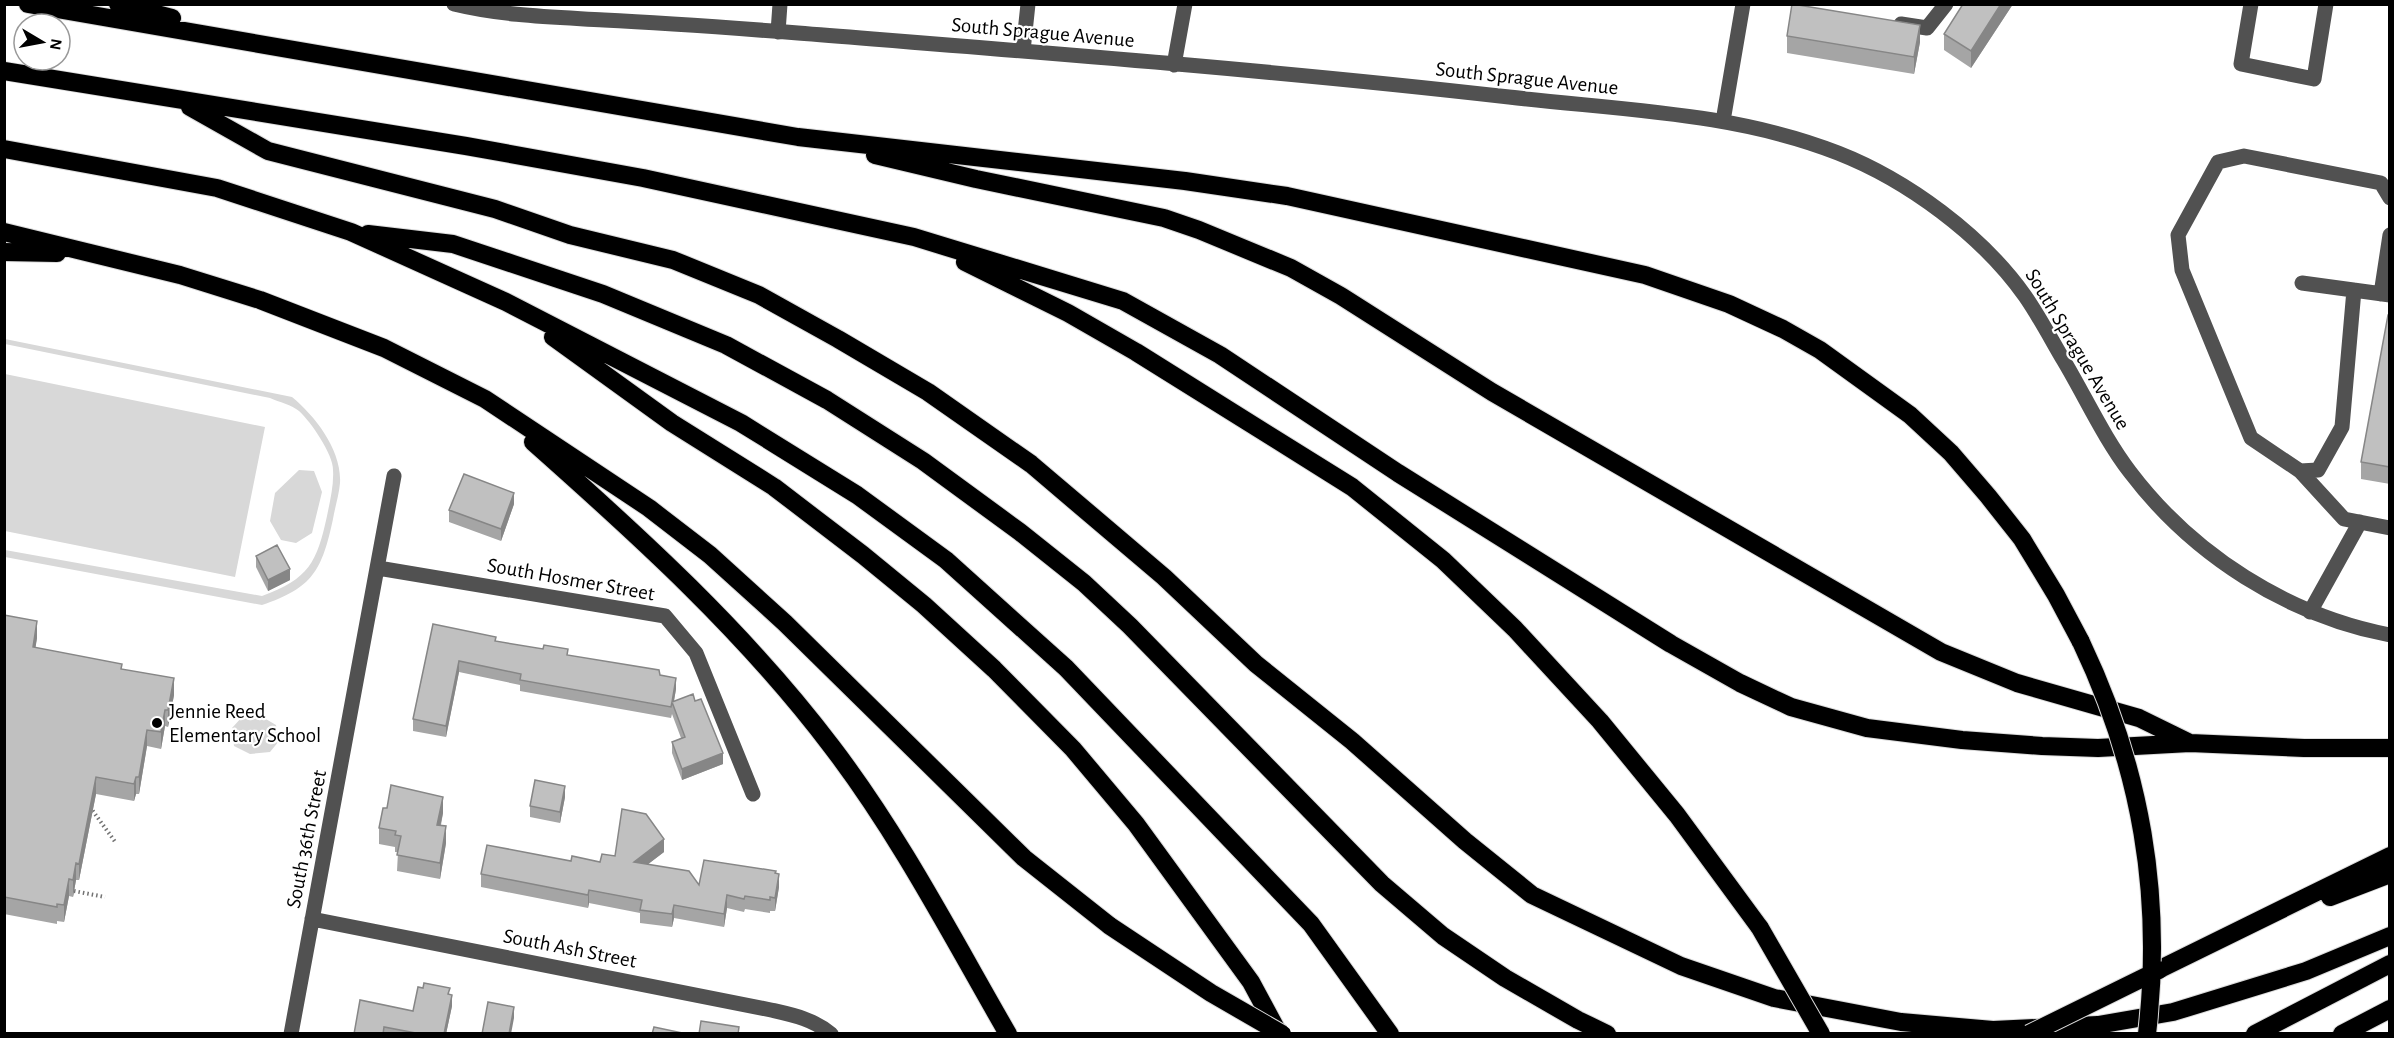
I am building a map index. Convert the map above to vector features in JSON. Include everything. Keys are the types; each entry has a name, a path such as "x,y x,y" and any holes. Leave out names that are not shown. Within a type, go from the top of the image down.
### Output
{"highway":[{"path":"28,4 798,137 1185,181 1287,196 1645,275 1729,304 1783,329 1820,350 1910,415 1951,453 2022,539 2081,642 2115,723 2140,814 2149,887 2152,950 2147,1034"},
{"path":"118,4 354,61"},
{"path":"4,71 466,146 643,178 914,237 1123,301 1220,355 1398,473 1671,644 1740,683 1791,707 1867,728 1962,740 2098,748 2190,743 2304,748 2390,748"},
{"path":"179,101 268,151 495,209 570,235 673,260 759,295 838,339 928,392 1031,464 1164,577 1256,664 1352,741 1465,841 1532,895 1681,966 1774,998 1901,1022 1993,1030 2098,1025 2173,1012 2306,971 2390,936"},
{"path":"798,137 976,179 1164,218 1291,268 1341,296 1492,392 1941,652 2018,682 2139,718 2190,743"},
{"path":"4,149 217,188 351,232 506,302 741,423 857,495 946,560 1066,668 1311,924 1390,1034"},
{"path":"4,232 180,275 260,300 384,348 485,399 650,508 710,555 785,623 1024,858 1110,926 1211,993 1281,1034"},
{"path":"351,232 453,244 603,294 726,345 827,400 914,455 1020,532 1084,583 1130,626 1382,884 1443,936 1506,978 1578,1020 1607,1034"},
{"path":"914,237 1068,313 1136,352 1352,487 1443,560 1515,629 1600,720 1677,815 1760,928 1821,1034"},
{"path":"4,252 94,253"},
{"path":"506,302 672,423 774,487 915,598 994,669 1073,749 1136,824 1251,982 1281,1034"},
{"path":"485,399 624,523 733,631 778,681 832,747 875,809 1008,1034"},
{"path":"2029,1034 2390,856"},
{"path":"2217,941 2390,874"},
{"path":"2255,1034 2390,964"},
{"path":"2342,1034 2390,1008"}],"street":[{"name":"South Sprague Avenue","path":"454,4 1407,85 1723,121 1787,135 1876,169 1960,227 2007,274 2024,296 2128,470 2184,531 2261,587 2310,612 2354,628 2390,635"},
{"path":"778,32 780,4"},
{"path":"1023,51 1028,4"},
{"path":"1174,65 1185,4"},
{"path":"1723,121 1743,4"},
{"path":"1892,23 1927,28 1946,4"},
{"path":"2251,4 2241,64 2314,79 2326,4"},
{"path":"2390,198 2381,183 2244,156 2218,162 2178,235 2182,270 2251,438 2300,471 2344,519 2390,528"},
{"path":"2302,283 2385,294 2390,235"},
{"path":"2300,471 2318,470 2342,427 2354,290"},
{"name":"South 36th Street","path":"291,1034 394,476"},
{"path":"2310,612 2360,522"},
{"name":"South Hosmer Street","path":"378,568 665,616 696,653 753,794"},
{"name":"South Ash Street","path":"312,919 760,1007 818,1024 831,1034"}],"path":[{"path":"83,805 91,807 116,843"},
{"path":"74,891 105,897"}],"shaded area":[{"path":"5,339 292,397 318,424 332,446 339,471 340,483 329,537 319,564 312,575 293,592 262,605 5,557 5,550 262,596 291,583 301,575 314,557 327,516 333,476 332,463 315,430 304,416 289,405 270,398 5,344"},
{"path":"5,374 265,427 235,577 5,531"},
{"path":"299,470 314,471 322,492 312,533 296,543 281,540 270,521 275,493"},
{"path":"259,715 276,725 279,741 270,752 250,754 234,746 232,728 242,717"}],"building":[{"path":"1792,4 1920,25 1914,57 1787,36"},
{"path":"1963,4 2001,4 1971,51 1944,34"},
{"path":"2388,315 2390,315 2390,467 2361,462"},
{"path":"464,474 514,493 501,529 449,510"},
{"path":"277,545 290,569 268,580 256,556"},
{"path":"4,615 37,621 33,647 122,664 121,669 174,678 161,732 147,730 139,777 136,777 134,784 96,777 79,864 76,863 73,880 69,879 64,905 57,904 57,907 4,897"},
{"path":"433,624 496,637 495,641 543,649 544,645 568,649 567,655 659,670 660,675 676,678 671,707 520,680 521,674 459,661 446,726 413,719"},
{"path":"693,694 695,701 701,699 723,753 682,769 672,742 685,737 672,702"},
{"path":"535,780 565,786 560,812 530,806"},
{"path":"391,785 443,797 437,825 446,826 440,863 397,855 401,836 395,835 396,831 379,828 383,808 387,808"},
{"path":"622,809 646,814 664,839 634,862 689,871 699,885 704,860 776,871 775,873 779,874 775,898 770,897 770,900 745,896 744,899 727,895 724,914 674,905 672,914 640,910 642,900 589,890 588,895 481,874 487,845 571,861 572,856 600,862 602,854 615,856"},
{"path":"424,983 450,988 448,994 452,995 444,1034 421,1034 384,1027 383,1034 354,1034 360,1000 413,1011 418,987 423,988"},
{"path":"488,1002 514,1007 509,1034 482,1034"},
{"path":"701,1021 739,1027 738,1034 699,1034"},
{"path":"654,1027 687,1034 652,1034"}],"place":[{"name":"Jennie Reed Elementary School","path":"157,723"}]}
